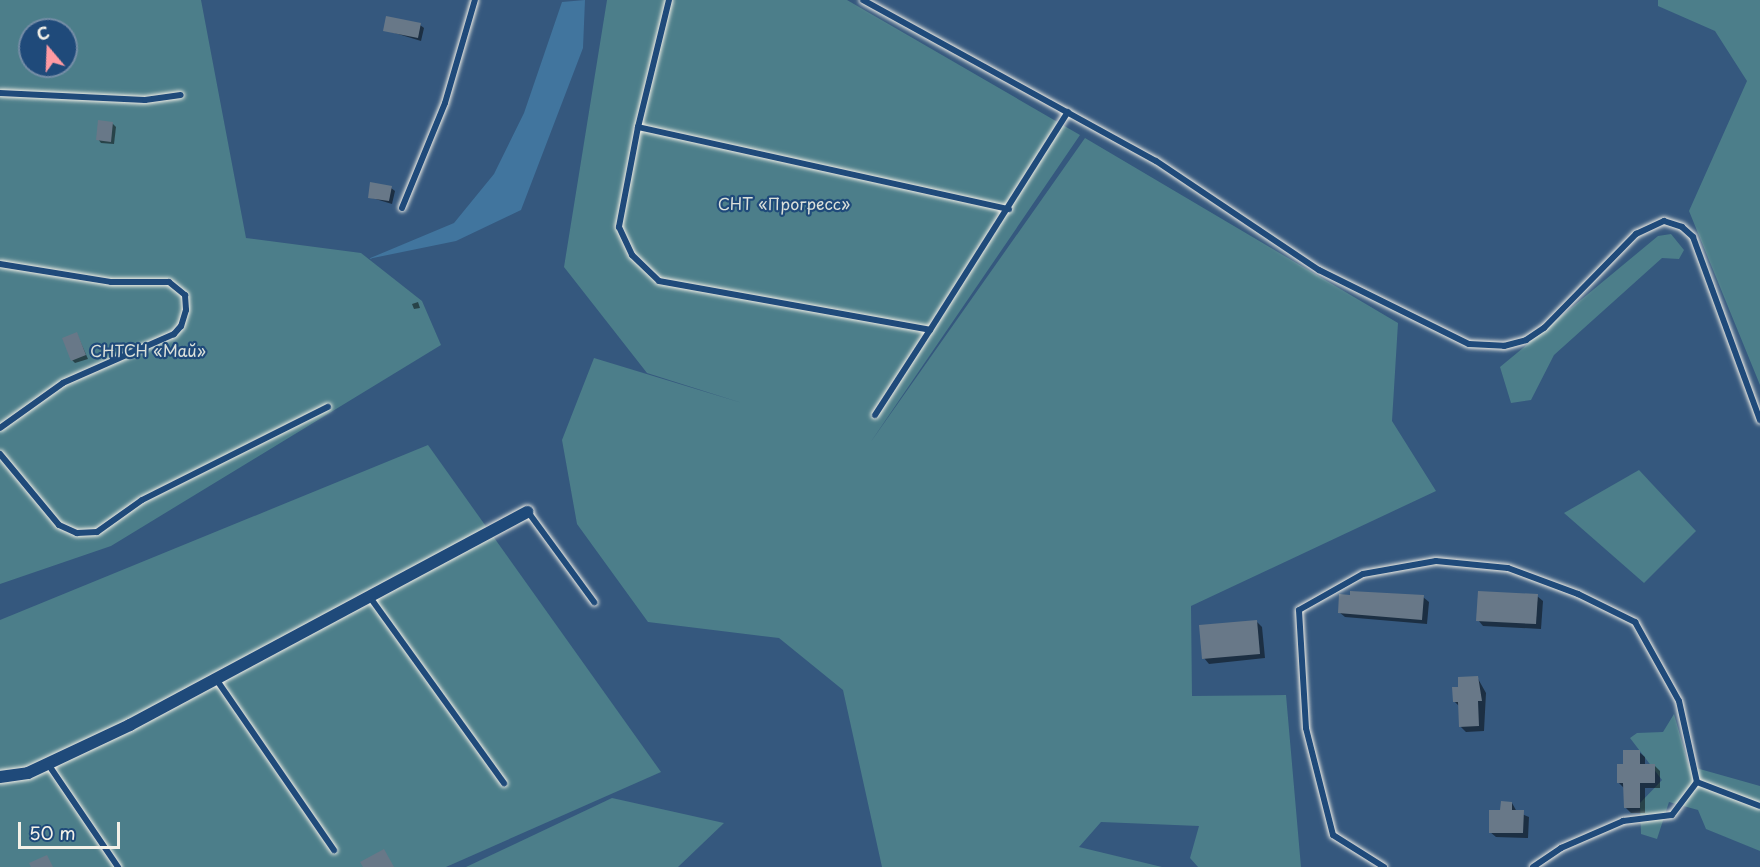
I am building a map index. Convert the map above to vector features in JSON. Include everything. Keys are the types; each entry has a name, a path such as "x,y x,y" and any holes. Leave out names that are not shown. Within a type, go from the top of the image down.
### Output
{"street":[{"path":"0,777 28,773 48,763 216,678 528,512"}],"lane":[{"path":"402,208 445,103 475,0"},
{"path":"669,0 638,127 619,226 632,255 659,281 930,330"},
{"path":"864,0 1156,161 1319,270 1468,344 1504,346 1526,340 1544,328 1636,234 1664,221 1682,226 1693,237 1760,420"},
{"path":"0,93 145,100 181,95"},
{"path":"875,415 1010,209 1068,112"},
{"path":"638,127 1010,209"},
{"path":"0,264 111,282 169,282 185,295 186,310 182,326 174,333 63,383 0,428"},
{"path":"0,453 59,525 77,533 97,532 142,500 328,407"},
{"path":"528,512 594,602"},
{"path":"1384,867 1333,835 1306,728 1299,610 1363,574 1436,561 1508,568 1578,594 1635,622 1679,701 1697,782 1672,815 1623,821 1561,848 1533,867"},
{"path":"369,595 504,783"},
{"path":"216,678 334,850"},
{"path":"48,763 118,867"},
{"path":"1697,782 1760,806"}],"green space":[{"name":"СНТСН «Май»","path":"0,0 201,0 246,238 361,253 422,301 441,345 111,546 0,584"},
{"name":"СНТ «Прогресс»","path":"607,0 847,0 1080,135 870,443 1085,138 1398,323 1392,421 1436,491 1191,606 1192,696 1286,695 1301,867 1198,867 1190,858 1199,826 1101,822 1079,847 1162,867 882,867 843,690 779,638 648,622 577,524 562,440 594,358 742,403 647,373 564,267"},
{"path":"1658,0 1760,0 1760,385 1689,211 1747,81 1715,31 1658,6"},
{"path":"1671,234 1684,250 1679,259 1662,258 1554,355 1531,400 1511,403 1500,367 1658,236"},
{"path":"428,445 661,772 446,867 0,867 0,620"},
{"path":"1639,470 1696,531 1644,583 1564,513"},
{"path":"1674,714 1689,766 1760,786 1760,851 1706,829 1698,810 1669,802 1657,839 1641,834 1640,803 1662,780 1630,738 1637,733 1663,732"},
{"path":"612,798 724,823 678,867 466,867"}],"water":[{"path":"585,0 583,48 521,210 456,241 368,259 454,223 494,174 524,113 562,2"}],"building":[{"path":"386,16 421,23 418,38 383,31"},
{"path":"98,120 113,122 111,142 96,140"},
{"path":"370,182 392,186 389,201 368,198"},
{"path":"77,332 86,355 71,361 62,338"},
{"path":"1350,591 1424,595 1422,620 1338,613 1339,594 1350,595"},
{"path":"1478,591 1538,594 1536,624 1476,621"},
{"path":"1257,620 1260,654 1202,659 1199,625"},
{"path":"1478,676 1482,701 1478,701 1479,726 1459,727 1458,702 1453,702 1452,687 1458,687 1458,677"},
{"path":"1623,750 1640,750 1640,764 1655,764 1655,783 1640,783 1640,808 1624,808 1623,783 1617,783 1617,764 1623,764"},
{"path":"1501,801 1512,802 1512,810 1524,810 1523,833 1489,833 1489,810 1500,810"},
{"path":"384,849 394,867 363,867 360,862"},
{"path":"47,855 53,867 31,867 29,863"}]}
